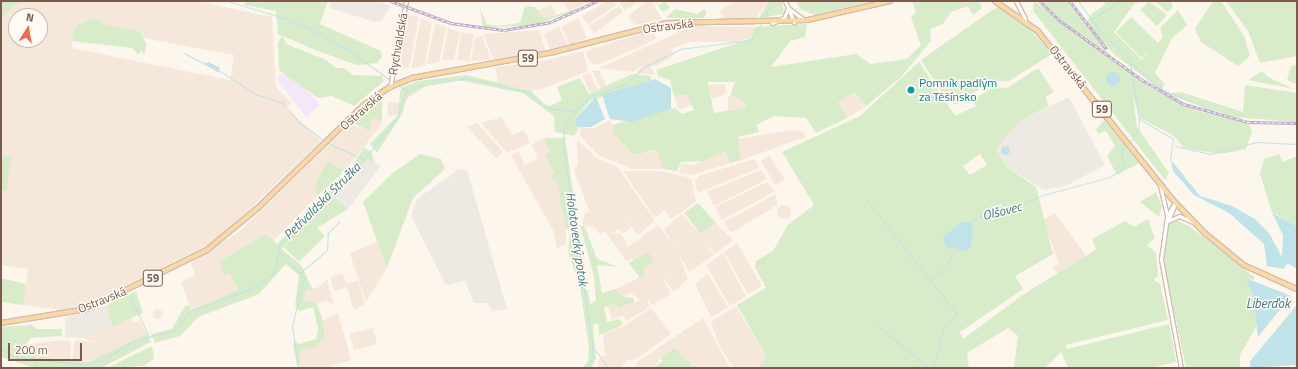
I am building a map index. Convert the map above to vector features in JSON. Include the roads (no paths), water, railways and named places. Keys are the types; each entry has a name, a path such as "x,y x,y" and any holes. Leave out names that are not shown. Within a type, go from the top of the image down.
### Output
{"main road":[{"name":"59","path":"772,23 808,20 890,1"},
{"name":"Ostravská","path":"995,1 1025,19 1049,43 1175,202"},
{"name":"Ostravská","path":"1,323 87,309 175,266 231,233 302,167 334,134 390,87 424,74 550,53 660,24 772,23"},
{"name":"59","path":"1175,202 1194,222 1244,265 1297,289"}],"street":[{"name":"Rychvaldská","path":"390,87 406,1"},
{"path":"785,1 794,22"},
{"path":"999,3 1004,1"},
{"path":"1016,1 1025,19"},
{"path":"788,8 797,17 808,20"},
{"path":"772,23 784,18 788,8"},
{"path":"1154,175 1166,197 1167,220 1161,270 1181,368"},
{"path":"1167,220 1175,202"},
{"path":"1167,220 1179,216 1194,222"}],"water":[{"path":"209,62 220,68 219,73 204,64"},
{"path":"1110,72 1116,72 1120,76 1120,82 1116,86 1110,86 1106,82 1106,76"},
{"path":"655,79 671,88 671,109 632,122 610,119 602,95"},
{"path":"596,97 605,119 591,127 577,127 575,119"},
{"path":"1003,146 1007,146 1009,150 1007,154 1003,154 1001,152 1001,148"},
{"path":"1171,160 1200,196 1232,206 1255,219 1269,233 1282,257 1283,235 1272,213 1297,226 1297,269 1288,263 1283,269 1267,266 1264,244 1229,213 1194,195 1173,171"},
{"path":"961,222 971,222 973,232 971,247 963,252 955,247 947,249 943,238"},
{"name":"Liberďok","path":"1246,278 1291,296 1258,337 1253,295"},
{"path":"1297,305 1297,368 1294,365 1250,368 1250,361"}],"waterway":[{"path":"228,1 293,21 346,48 394,83"},
{"name":"Petřvaldská Stružka","path":"763,19 772,1"},
{"path":"1078,1 1099,30 1129,59 1139,119 1173,139 1170,160"},
{"path":"1091,19 1121,1"},
{"name":"Petřvaldská Stružka","path":"1,347 12,355 30,359 81,364 101,361 133,341 175,330 190,311 258,286 275,270 280,243 359,165 397,118 405,93 419,86 468,78 530,93 546,108 575,111 588,97 625,84 644,67 680,49 750,40 762,22"},
{"path":"184,53 205,64"},
{"path":"1131,63 1163,90 1212,110"},
{"path":"220,71 255,94 282,102 298,121 325,141"},
{"path":"399,86 408,91"},
{"name":"Holotovecký potok","path":"574,111 564,127 563,144 592,346 593,358 585,368"},
{"name":"Olšovec","path":"1129,143 1138,130 1139,119"},
{"path":"1175,146 1210,154 1256,142 1297,144"},
{"path":"328,143 363,159"},
{"name":"Olšovec","path":"971,222 978,216 1000,213 1043,195 1110,177 1125,166 1121,151 1126,145"},
{"path":"866,199 930,280"},
{"path":"301,272 327,250 328,233 339,222"},
{"name":"Olšovec","path":"933,368 943,329 957,314 930,280 947,266 955,247"},
{"path":"279,252 304,278 292,326 298,368"},
{"path":"130,296 149,337"},
{"path":"878,326 929,368"},
{"path":"593,347 608,368"},
{"path":"34,368 35,361"}],"railway":[{"path":"391,1 451,23 504,30 551,22 597,1"},
{"path":"1040,1 1061,21 1141,79 1184,104 1248,122 1297,123"},
{"path":"1070,1 1107,49"}],"place":[{"name":"Pomník padlým za Těšínsko","path":"911,90"}]}
